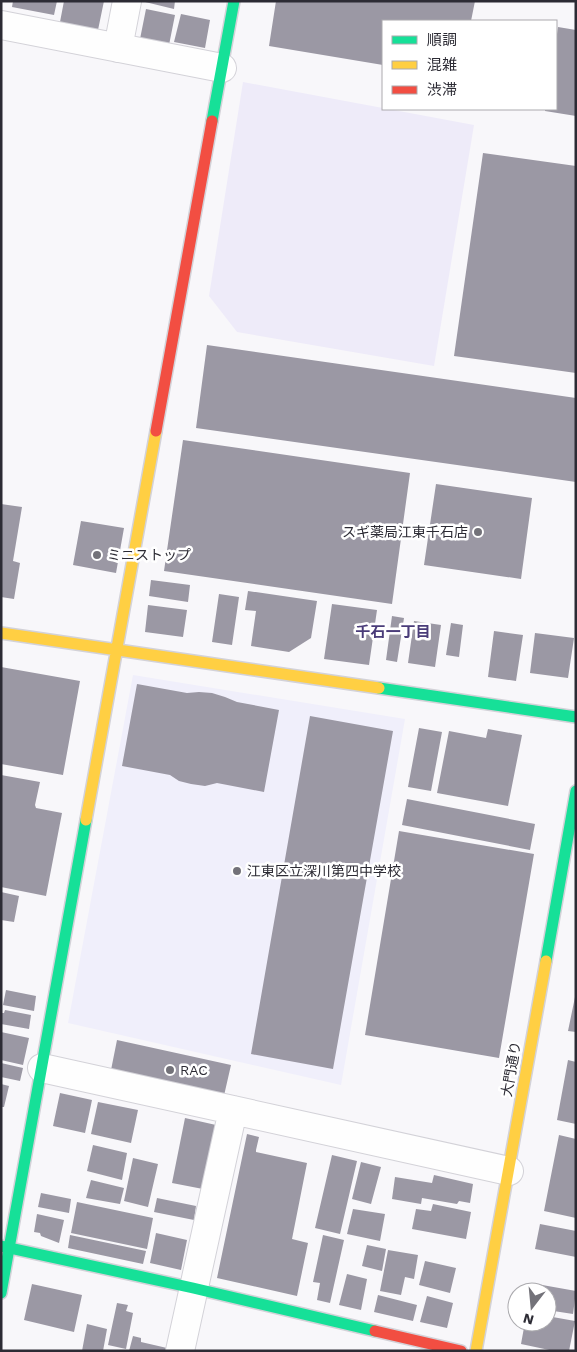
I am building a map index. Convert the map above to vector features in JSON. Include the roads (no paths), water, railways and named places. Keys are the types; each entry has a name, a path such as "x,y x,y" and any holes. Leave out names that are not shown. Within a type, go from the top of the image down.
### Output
{"street":[{"path":"118,48 127,1"},
{"path":"1,1293 5,1247 42,1068 234,1"},
{"path":"1,25 222,68"},
{"path":"1,633 576,717"},
{"name":"大門通り","path":"476,1351 576,792"},
{"path":"42,1068 508,1171"},
{"path":"180,1351 233,1110"},
{"path":"5,1247 193,1288 461,1351"}],"place":[{"name":"スギ薬局江東千石店","path":"478,532"},
{"name":"ミニストップ","path":"97,555"},
{"name":"江東区立深川第四中学校","path":"237,871"},
{"name":"RAC","path":"170,1070"}],"district":[{"name":"千石一丁目","path":"393,632"}]}
